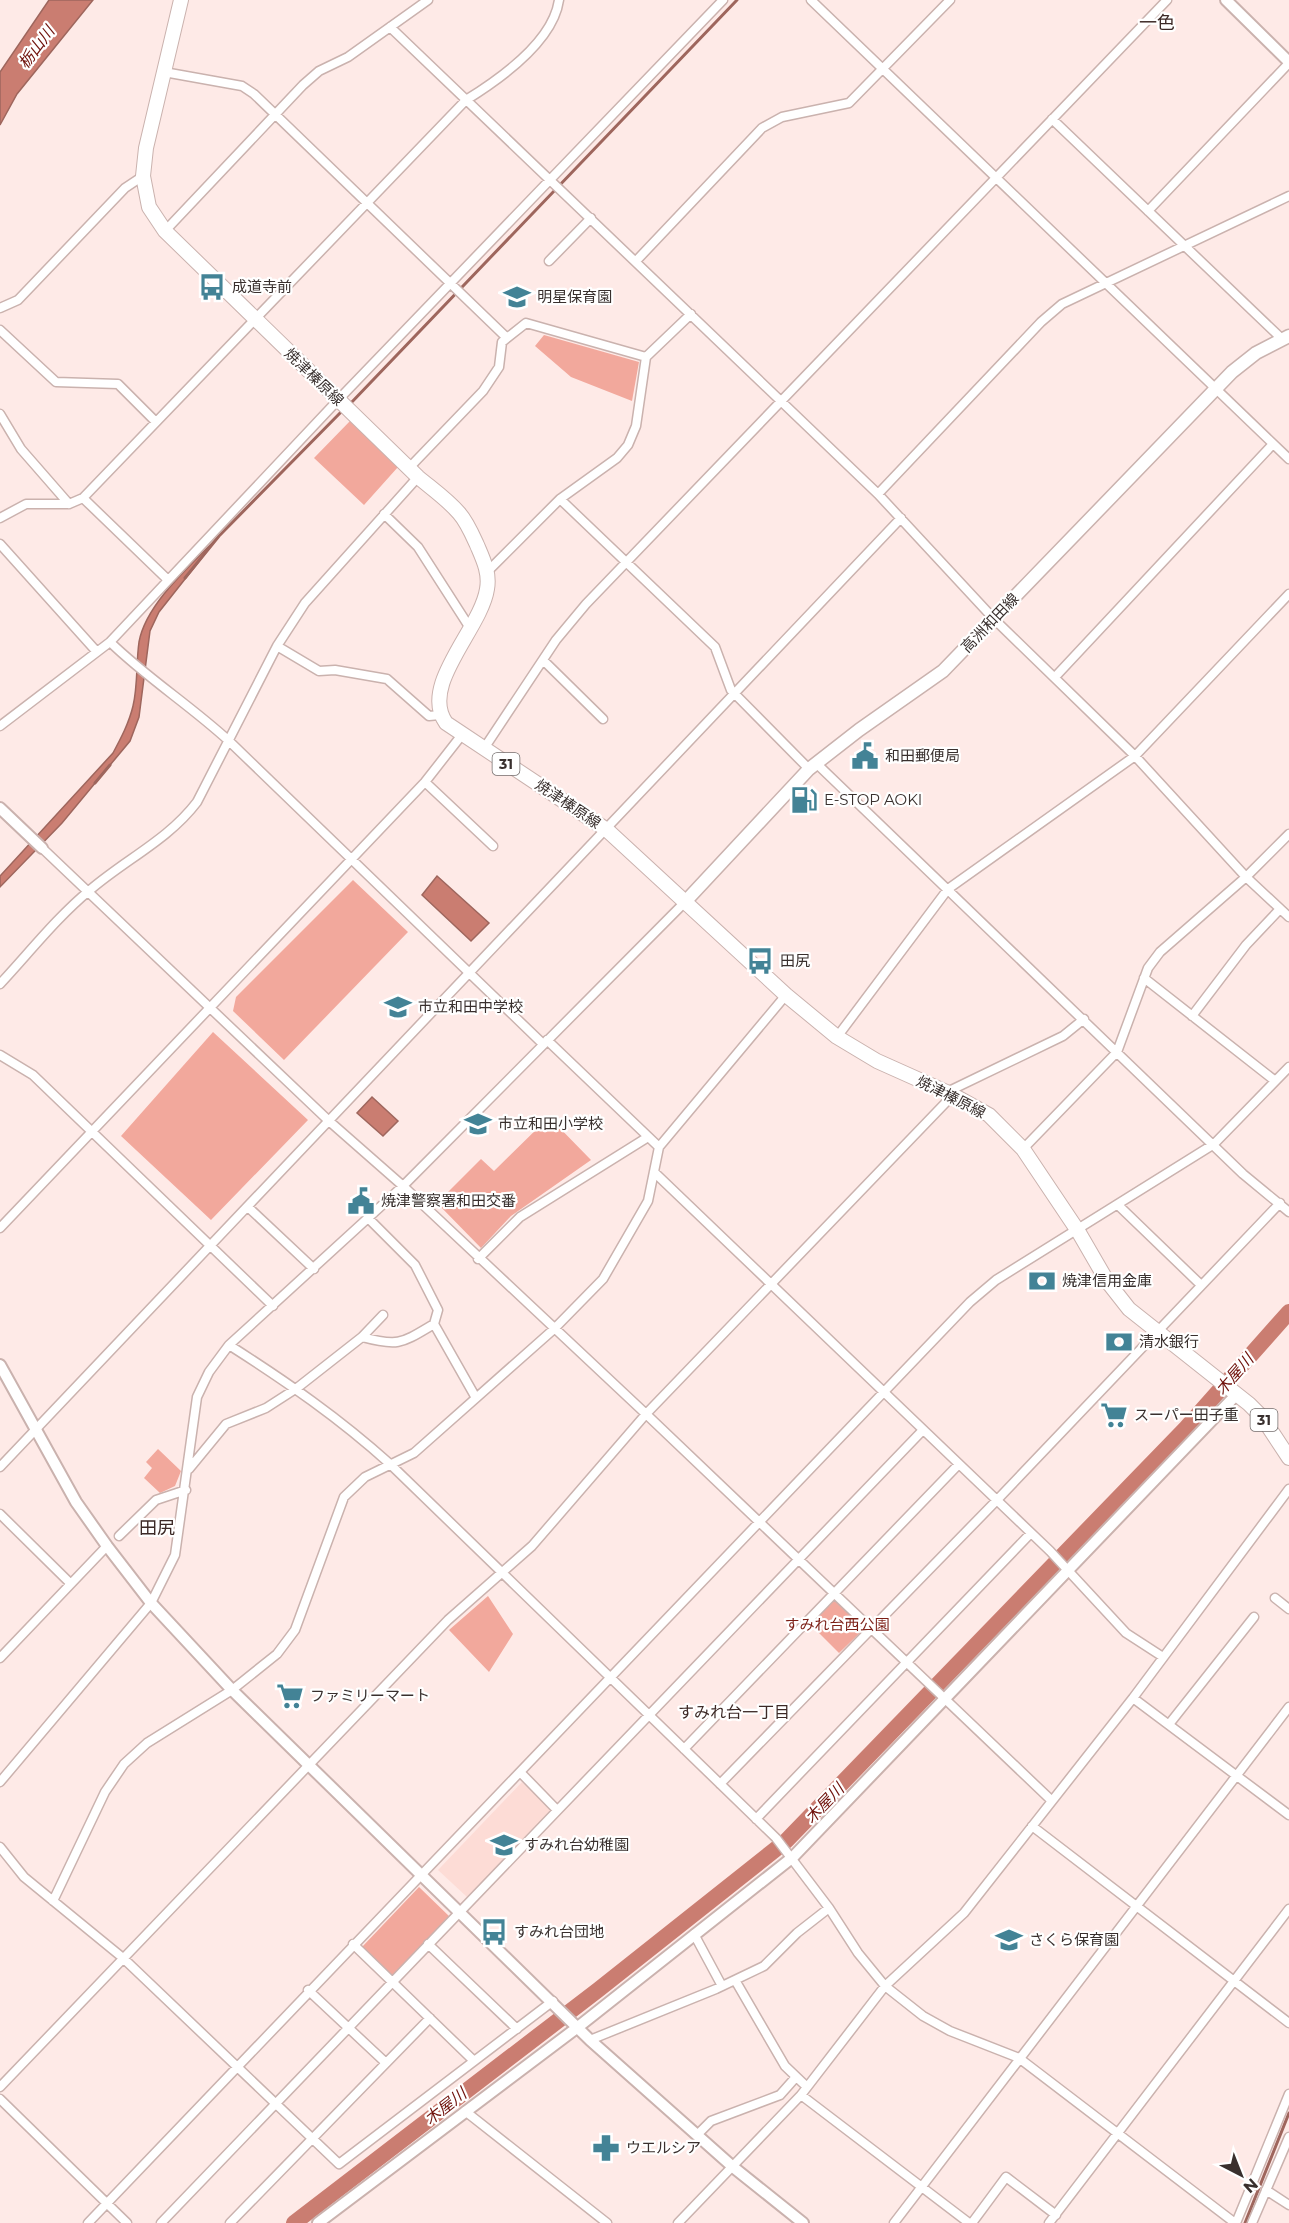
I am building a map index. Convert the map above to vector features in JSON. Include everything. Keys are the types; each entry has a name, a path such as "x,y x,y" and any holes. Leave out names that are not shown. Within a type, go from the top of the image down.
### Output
{"main road":[{"name":"焼津榛原線","path":"181,0 146,148 143,176 150,207 165,231 464,520 487,572"},
{"name":"高洲和田線","path":"684,902 813,766 943,671 1215,389 1256,353 1286,338"},
{"path":"440,715 438,698 446,674 482,608 487,589 487,572"},
{"name":"焼津榛原線","path":"440,715 461,736 607,830 786,994 837,1037 877,1061 950,1093 989,1115 1023,1149 1078,1231 1107,1281 1129,1309 1234,1391 1262,1417 1289,1458"}],"street":[{"path":"165,231 319,70 348,57 428,0"},
{"path":"0,518 26,504 69,504 83,498 466,100 500,80 541,38 557,12 559,0"},
{"path":"0,726 110,642 167,579 723,0"},
{"path":"811,0 1289,459"},
{"path":"636,261 762,128 782,117 849,103 883,71 950,0"},
{"path":"483,750 556,640 627,562 1167,0"},
{"path":"1148,210 1289,62 1226,0"},
{"path":"390,27 878,494 994,619 1135,756 1246,877 1289,917"},
{"path":"164,72 242,86 506,337"},
{"path":"1052,119 1286,338"},
{"path":"0,308 18,300 125,188 143,176"},
{"path":"878,494 1041,322 1062,304 1289,196"},
{"path":"549,261 591,218"},
{"path":"487,572 560,499 617,458 628,445 636,426 646,357 691,314"},
{"path":"0,984 88,891 164,837 185,819 197,802 277,646 305,603 384,514 413,472 483,391 499,367 502,342 506,337 526,323 646,357"},
{"path":"0,330 56,382 118,384 156,422"},
{"path":"0,414 21,449 69,504"},
{"path":"1055,677 1273,444"},
{"path":"83,498 167,579"},
{"path":"560,499 715,647 734,694 948,889 1243,1174 1289,1212"},
{"path":"384,514 418,547 470,628"},
{"path":"0,1467 901,518"},
{"path":"0,544 97,652"},
{"path":"837,1037 948,889 1135,756 1289,594"},
{"path":"110,642 144,673 192,707 229,741 471,973 659,1147"},
{"path":"277,646 320,671 335,670 387,679 429,716 440,715"},
{"path":"543,660 603,719"},
{"path":"0,1228 425,782 461,736"},
{"path":"425,782 493,846"},
{"path":"0,808 329,1121 403,1186 478,1259 760,1521 1051,1800"},
{"path":"1023,1149 1117,1052 1144,978 1160,952 1246,877 1289,834"},
{"path":"0,1782 151,1603 175,1555 189,1470 197,1397 209,1372 229,1345 403,1186 684,902"},
{"path":"1192,1016 1246,945 1280,909"},
{"path":"1144,978 1274,1080"},
{"path":"53,1901 105,1792 119,1770 147,1743 232,1690 277,1654 295,1630 344,1497 365,1477 414,1453 554,1329 603,1280 648,1201 659,1147 786,994"},
{"path":"0,2087 448,1620 532,1546 646,1414 950,1093 1063,1036 1084,1019"},
{"path":"0,1055 33,1075 273,1306"},
{"path":"87,2223 970,1302 996,1280 1078,1231 1214,1144 1289,1067"},
{"path":"478,1259 520,1217 648,1137"},
{"path":"654,1172 922,1431 1050,1551 1126,1634 1163,1657"},
{"path":"720,1784 997,1500 1280,1203"},
{"path":"1118,1205 1202,1285"},
{"path":"248,1207 314,1269"},
{"path":"362,1337 390,1344 412,1338 434,1324 438,1310 415,1265 368,1218"},
{"path":"189,1470 226,1424 266,1408 297,1388 362,1337 383,1315"},
{"path":"434,1324 476,1398"},
{"path":"229,1345 297,1388 352,1430 649,1714 776,1838 793,1857 858,1953 885,1986 923,2016 950,2031 1019,2058 1236,2223 1289,2094"},
{"path":"0,1365 76,1502 107,1546 151,1603 232,1690 460,1910 590,2040 733,2167 803,2223"},
{"path":"318,2223 793,1857 945,1700 1064,1567 1234,1391"},
{"path":"161,2223 922,1431"},
{"path":"684,1749 958,1465"},
{"path":"678,2223 804,2091 885,1986 964,1913 1133,1698 1289,1489"},
{"path":"118,1536 156,1500 186,1490"},
{"path":"0,1514 70,1583"},
{"path":"756,1819 1030,1534"},
{"path":"0,1658 107,1546"},
{"path":"1275,1598 1289,1609"},
{"path":"1170,1723 1254,1617"},
{"path":"1133,1698 1170,1723 1289,1815"},
{"path":"894,2223 1289,1707"},
{"path":"520,1772 557,1810"},
{"path":"1032,1826 1289,2023"},
{"path":"0,1847 24,1877 123,1958 339,2164 554,2002"},
{"path":"590,2040 722,1986 764,1965 797,1933 829,1908"},
{"path":"1049,2223 1289,1909"},
{"path":"694,1934 722,1986"},
{"path":"352,1944 474,2061"},
{"path":"429,1944 517,2029"},
{"path":"735,1980 785,2066 796,2077 804,2091 921,2188 970,2223 1006,2177 1056,2215"},
{"path":"308,1990 386,2063"},
{"path":"230,2223 429,2018"},
{"path":"697,2135 711,2121 780,2095 796,2077"},
{"path":"0,2099 127,2223"},
{"path":"465,2111 607,2223"},
{"path":"1252,2223 1289,2139"},
{"path":"1266,2190 1289,2205"}],"shaded area":[{"path":"522,1782 552,1811 467,1897 438,1870"}],"green space":[{"path":"544,335 639,362 632,401 571,377 535,346"},
{"path":"350,421 398,467 364,505 314,458"},
{"path":"353,880 408,932 284,1060 233,1011 236,997"},
{"path":"213,1032 308,1120 211,1220 121,1136"},
{"path":"549,1117 591,1160 511,1216 481,1248 437,1203 481,1159 494,1171"},
{"path":"158,1449 181,1471 175,1486 160,1493 144,1478 152,1468 146,1462"},
{"path":"488,1596 513,1634 489,1672 449,1630"},
{"name":"すみれ台西公園","path":"834,1597 865,1628 839,1653 809,1623"},
{"path":"419,1887 450,1917 393,1977 362,1947"}],"water":[{"name":"栃山川","path":"49,0 93,0 17,94 0,125 0,72"},
{"path":"219,536 159,612 150,631 139,717 130,741 62,823 0,887 0,876 113,753 133,706 139,642 143,627 172,584"},
{"path":"437,876 489,923 471,941 422,895"},
{"path":"372,1097 398,1121 383,1136 357,1113"}],"waterway":[{"path":"350,404 737,0"},
{"path":"185,578 219,536 343,410"},
{"path":"95,783 110,765"},
{"name":"木屋川","path":"294,2223 598,1990 786,1841 1186,1428 1289,1312"},
{"path":"1245,2223 1289,2113"}],"place":[{"name":"成道寺前","path":"212,287"},
{"name":"明星保育園","path":"517,297"},
{"name":"和田郵便局","path":"865,756"},
{"name":"E-STOP AOKI","path":"804,800"},
{"name":"田尻","path":"760,961"},
{"name":"市立和田中学校","path":"398,1007"},
{"name":"市立和田小学校","path":"478,1124"},
{"name":"焼津警察署和田交番","path":"361,1201"},
{"name":"焼津信用金庫","path":"1042,1281"},
{"name":"清水銀行","path":"1119,1342"},
{"name":"スーパー田子重","path":"1114,1415"},
{"name":"ファミリーマート","path":"290,1696"},
{"name":"すみれ台幼稚園","path":"504,1845"},
{"name":"すみれ台団地","path":"494,1932"},
{"name":"さくら保育園","path":"1009,1940"},
{"name":"ウエルシア","path":"606,2148"}],"district":[{"name":"一色","path":"1157,23"},
{"name":"田尻","path":"157,1528"},
{"name":"すみれ台一丁目","path":"734,1712"}]}
